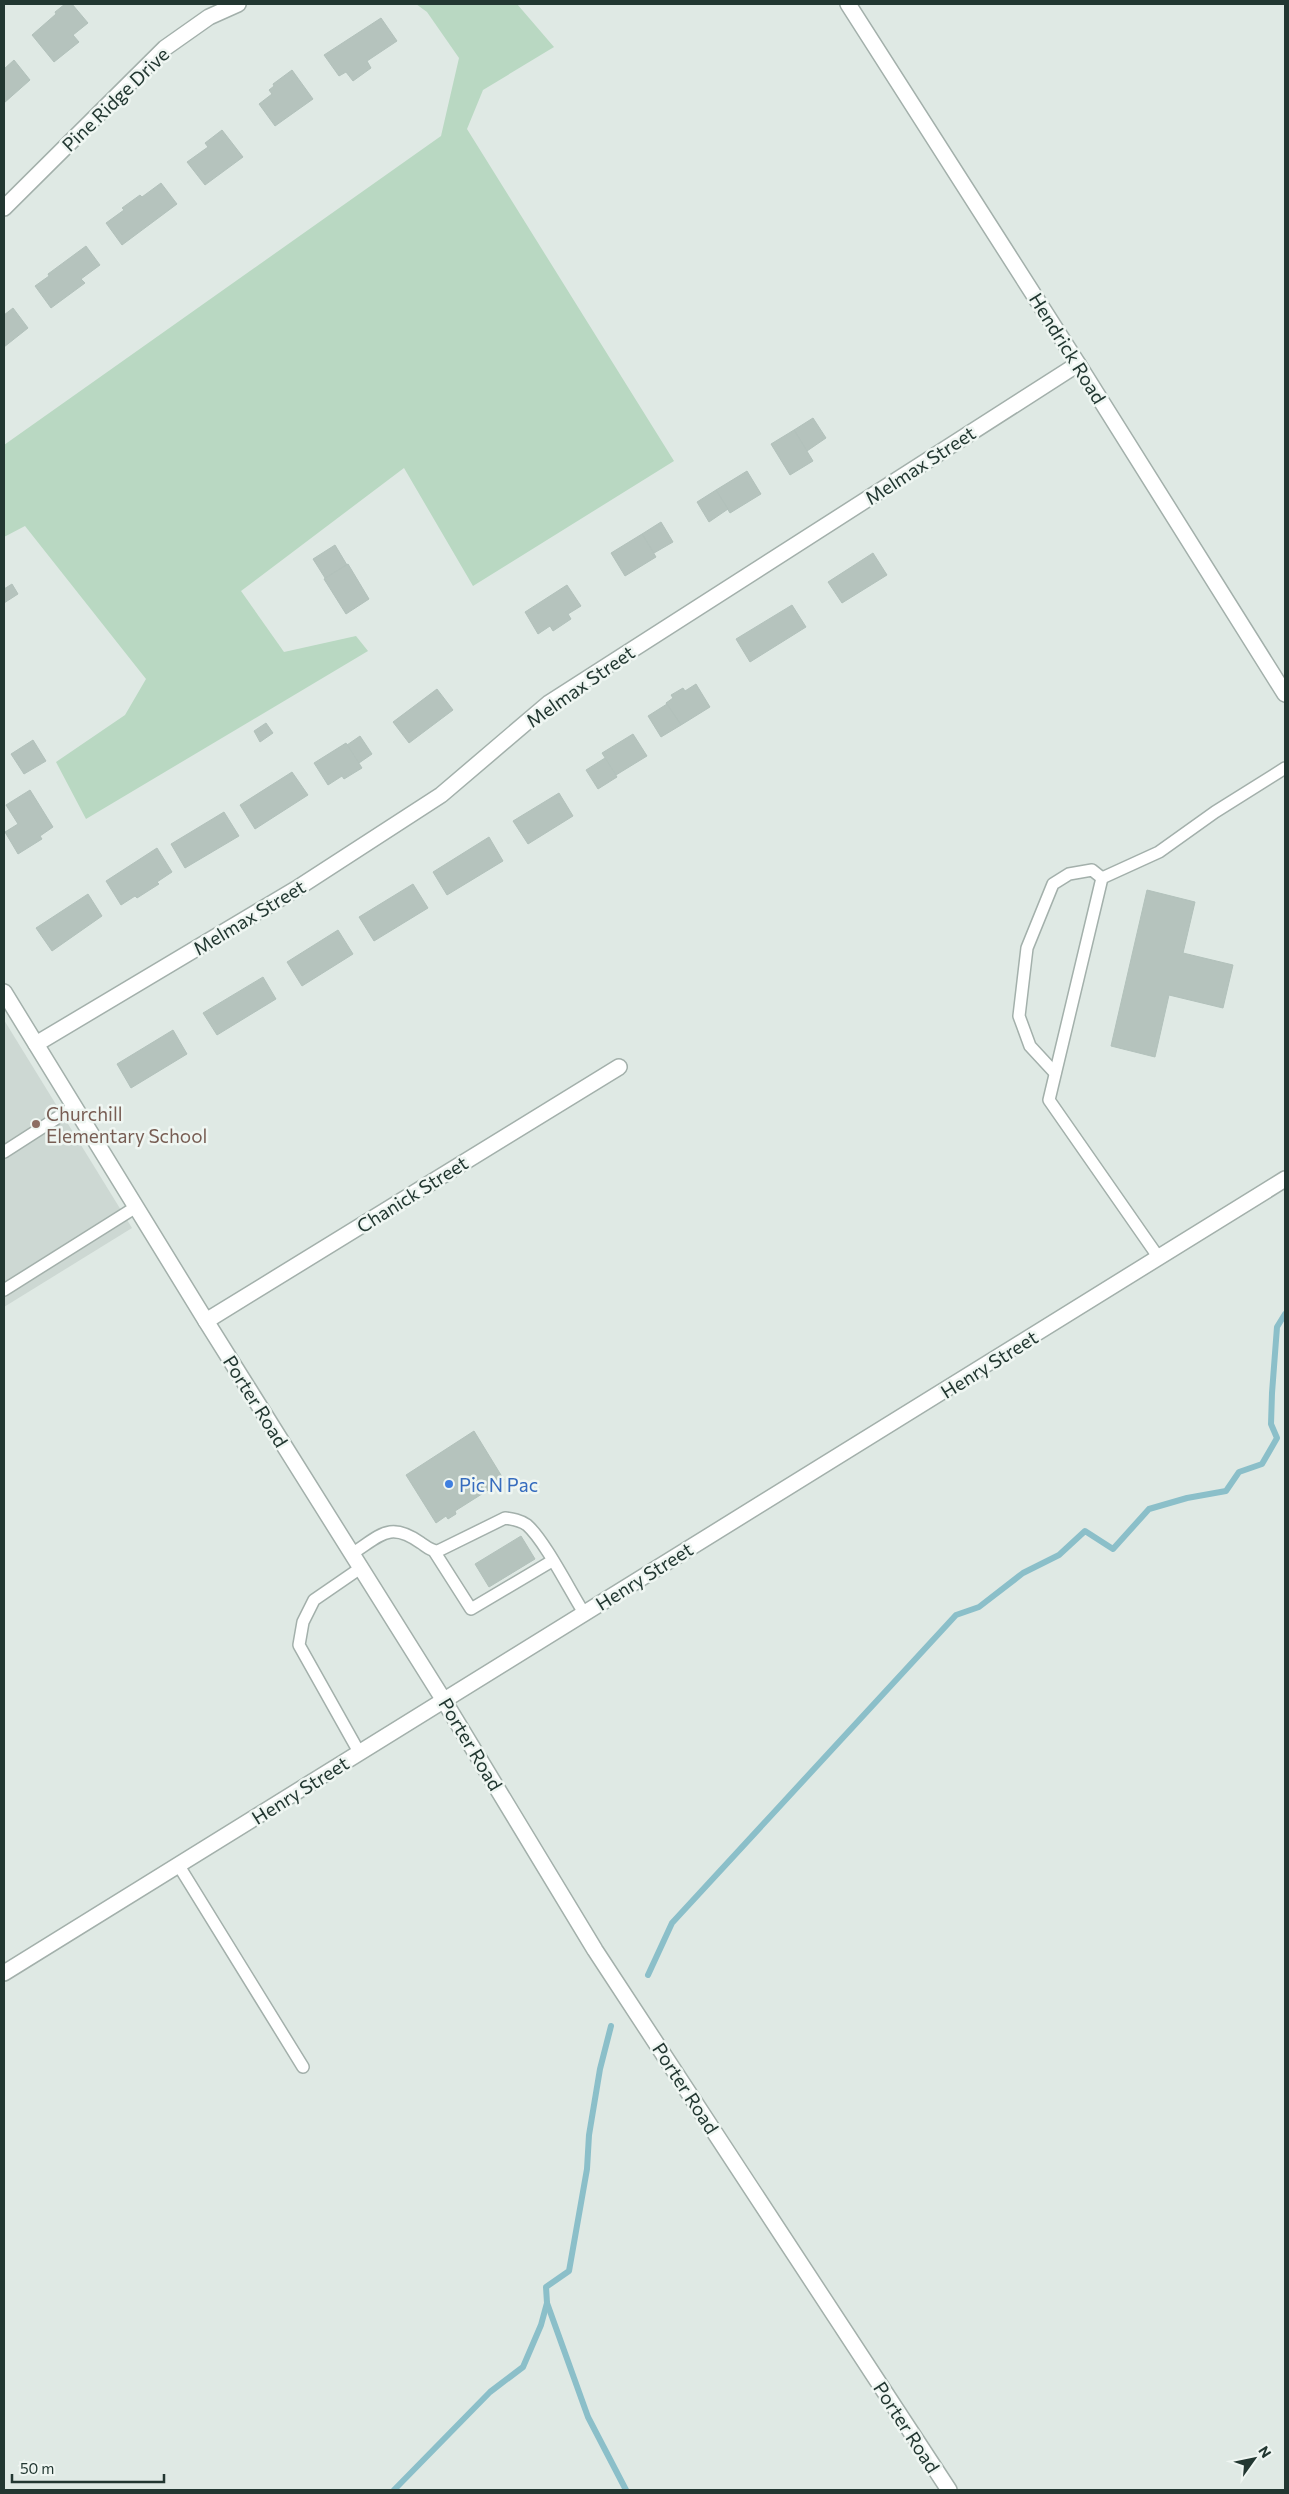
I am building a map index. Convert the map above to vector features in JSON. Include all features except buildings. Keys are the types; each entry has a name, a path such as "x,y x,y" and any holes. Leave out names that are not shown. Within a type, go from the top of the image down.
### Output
{"street":[{"name":"Pine Ridge Drive","path":"4,208 165,48 209,17 238,4"},
{"name":"Hendrick Road","path":"848,4 1078,364 1285,694"},
{"name":"Melmax Street","path":"36,1044 296,889 433,800 549,702 1078,364"},
{"name":"Porter Road","path":"4,992 206,1321 444,1699 595,1950 949,2490"},
{"name":"Chanick Street","path":"206,1321 619,1068"},
{"name":"Henry Street","path":"4,1973 1285,1179"}],"lane":[{"path":"1102,878 1159,852 1215,812 1285,768"},
{"path":"1055,1073 1030,1046 1019,1016 1027,948 1052,884 1069,874 1092,870 1102,878"},
{"path":"1102,878 1049,1100 1159,1258"},
{"path":"4,1152 74,1107"},
{"path":"4,1290 136,1207"},
{"path":"434,1551 450,1546 505,1518 515,1519 526,1525 538,1537 584,1613"},
{"path":"353,1554 386,1532 396,1530 407,1533 434,1551 471,1609 552,1561"},
{"path":"360,1752 299,1645 303,1622 314,1600 362,1567"},
{"path":"179,1866 303,2067"}],"shaded area":[{"name":"Churchill Elementary School","path":"4,1020 132,1228 4,1307"}],"green space":[{"path":"416,4 517,4 554,47 483,90 467,129 674,461 473,586 404,468 241,591 284,652 356,636 368,651 86,819 56,762 125,715 146,679 25,526 4,537 4,445 441,136 459,58 427,12"}],"waterway":[{"path":"648,1975 672,1923 956,1615 979,1607 1023,1573 1059,1555 1085,1531 1113,1549 1149,1509 1187,1498 1226,1491 1239,1472 1262,1464 1277,1438 1271,1424 1272,1393 1277,1327 1285,1314"},
{"path":"611,2026 600,2069 589,2135 587,2169 569,2271 546,2287 547,2303 588,2417 626,2490"},
{"path":"394,2490 490,2392 523,2367 541,2325 547,2303"}],"place":[{"name":"Churchill Elementary School","path":"36,1124"},
{"name":"Pic N Pac","path":"449,1484"}]}
